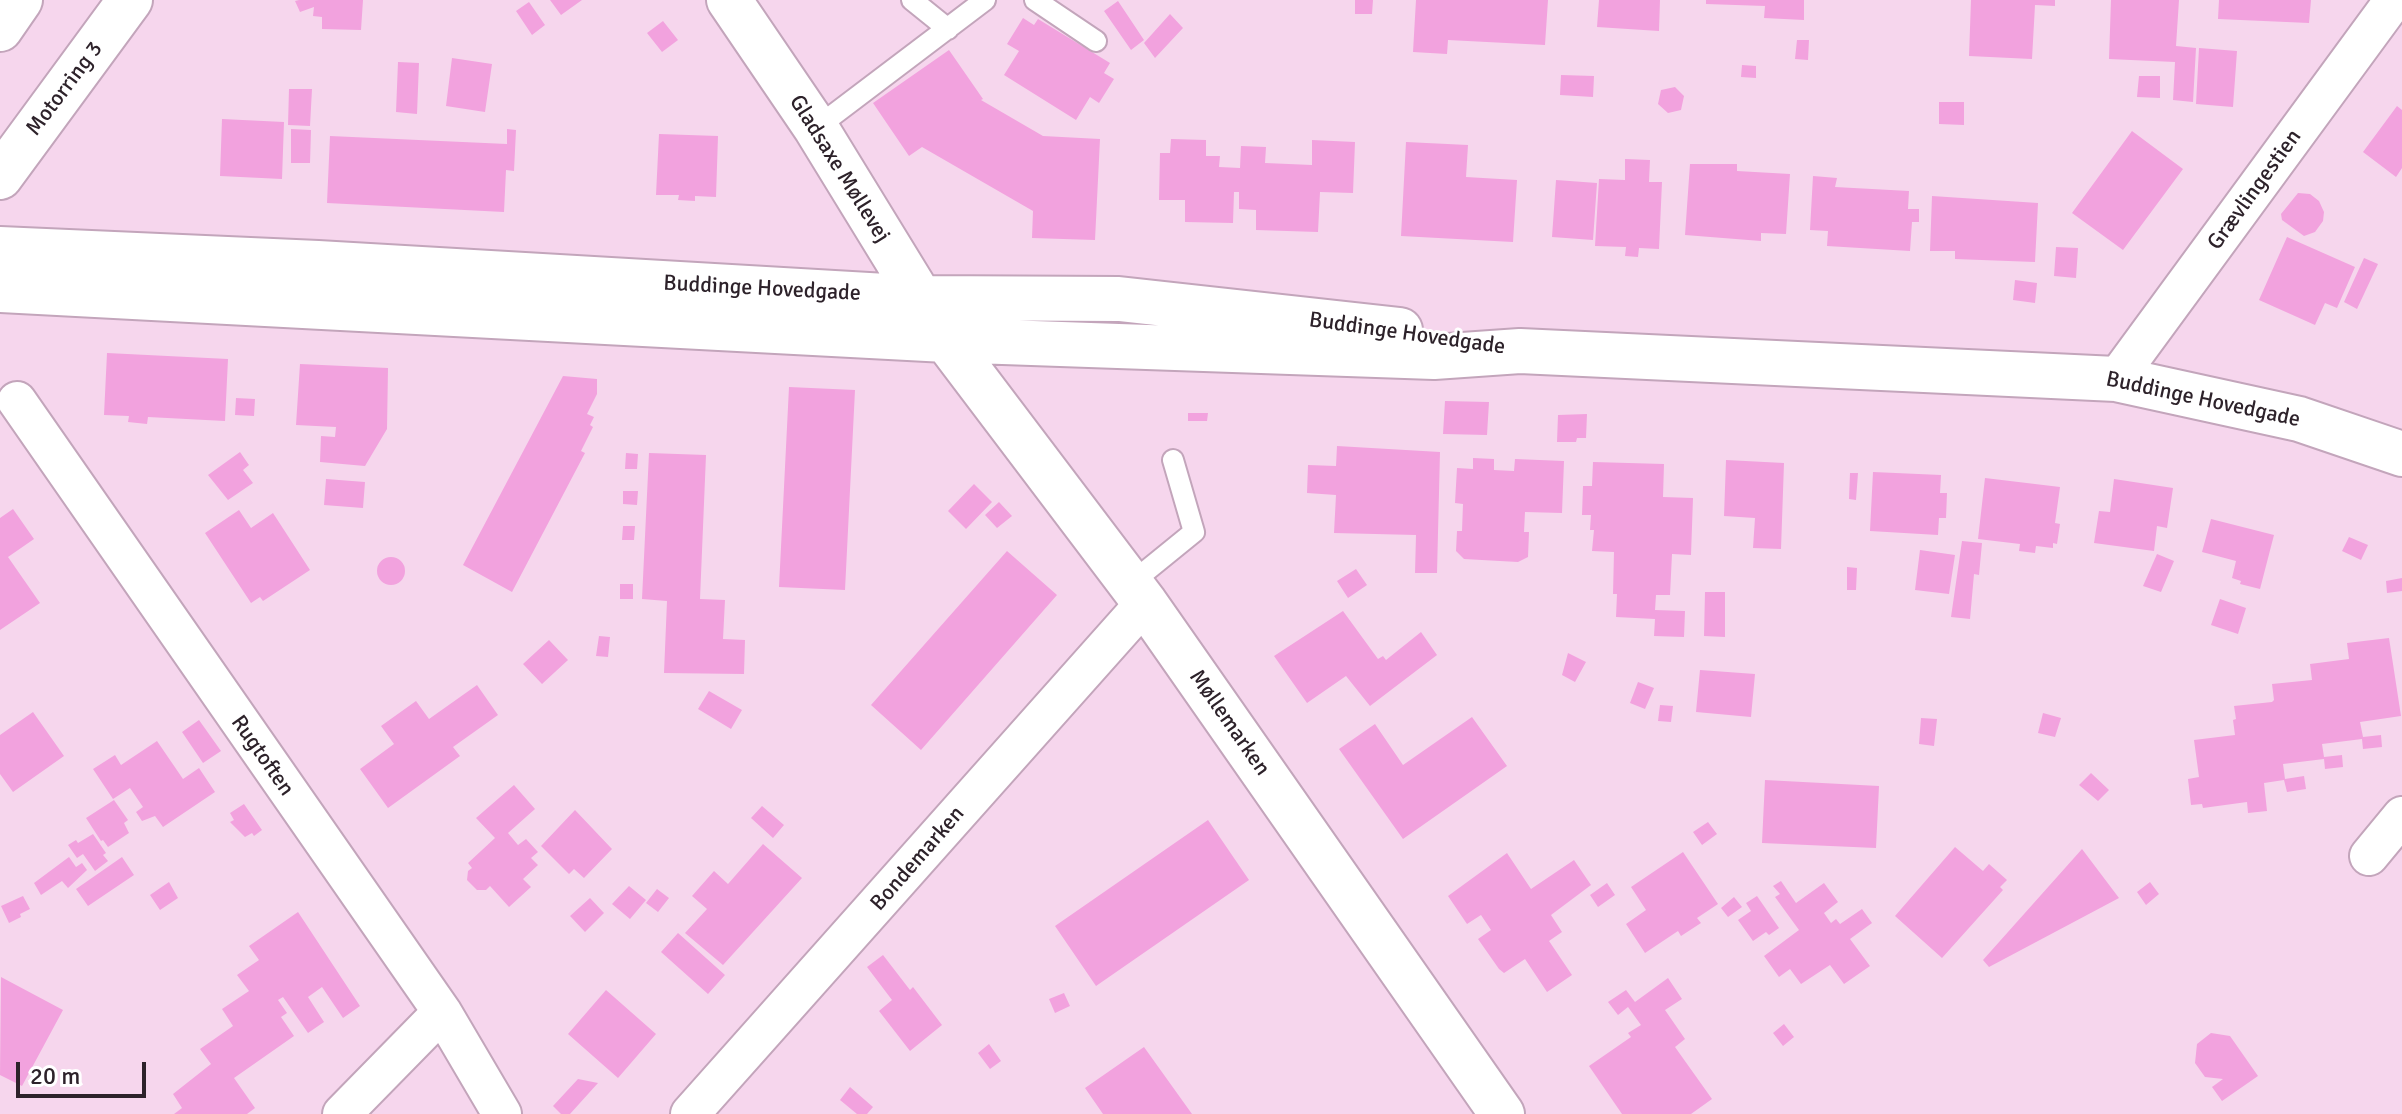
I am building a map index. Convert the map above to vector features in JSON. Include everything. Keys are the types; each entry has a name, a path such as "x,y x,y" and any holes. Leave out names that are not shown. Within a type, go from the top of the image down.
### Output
{"main road":[{"path":"0,29 20,0"},
{"name":"Motorring 3","path":"0,177 130,0"},
{"name":"Gladsaxe Møllevej","path":"729,0 816,128 946,340"},
{"name":"Buddinge Hovedgade","path":"0,249 318,263 920,298 1119,299 1431,333 1520,351"},
{"name":"Buddinge Hovedgade","path":"0,290 946,340 1434,357 1520,351 2116,379 2299,419 2402,454"},
{"name":"Møllemarken","path":"946,340 1137,593 1502,1114"}],"street":[{"name":"Grævlingestien","path":"2116,379 2394,0"},
{"name":"Rugtoften","path":"17,401 442,1012 502,1114"},
{"name":"Bondemarken","path":"690,1114 1137,593"},
{"path":"2369,856 2402,816"},
{"path":"342,1114 442,1012"}],"lane":[{"path":"912,0 948,29"},
{"path":"816,128 985,0"},
{"path":"1035,0 1096,41"},
{"path":"1137,593 1194,532 1173,460"}],"building":[{"path":"363,0 361,30 322,29 322,17 313,16 314,7 300,12 295,1"},
{"path":"550,0 582,0 561,15"},
{"path":"1355,0 1373,0 1372,14 1355,14"},
{"path":"1416,0 1548,0 1545,45 1448,40 1447,54 1413,52"},
{"path":"1599,0 1660,0 1659,31 1597,27"},
{"path":"1706,0 1804,0 1804,20 1764,18 1765,6 1706,4"},
{"path":"1971,0 2055,0 2055,6 2035,5 2032,59 1969,56"},
{"path":"2111,0 2179,0 2176,46 2196,48 2193,102 2173,100 2175,62 2109,59"},
{"path":"2219,0 2311,0 2309,23 2218,19"},
{"path":"1118,1 1144,40 1131,50 1104,11"},
{"path":"529,2 545,25 532,35 516,11"},
{"path":"1170,14 1183,28 1155,58 1144,43"},
{"path":"1023,18 1034,25 1038,19 1110,63 1104,73 1114,79 1099,103 1090,97 1076,120 1004,75 1019,51 1007,44"},
{"path":"663,21 678,40 662,52 647,33"},
{"path":"1797,40 1809,40 1808,60 1795,59"},
{"path":"2199,48 2237,51 2233,107 2196,104"},
{"path":"949,50 981,100 1043,136 1100,139 1095,240 1032,238 1033,211 922,147 909,156 873,103"},
{"path":"452,58 492,64 485,112 446,106"},
{"path":"398,62 419,63 417,114 396,112"},
{"path":"1742,65 1756,66 1756,78 1741,77"},
{"path":"1561,75 1594,76 1593,97 1560,95"},
{"path":"2139,76 2160,76 2160,98 2137,97"},
{"path":"1675,87 1684,96 1681,110 1668,113 1658,104 1661,90"},
{"path":"289,89 312,89 310,126 288,125"},
{"path":"1939,102 1964,102 1964,125 1939,124"},
{"path":"2397,106 2402,110 2402,168 2396,177 2363,152"},
{"path":"222,119 284,122 282,179 220,176"},
{"path":"291,129 311,130 310,163 291,163"},
{"path":"507,129 516,130 514,171 506,170 504,212 327,203 330,136 507,144"},
{"path":"2132,131 2183,169 2123,250 2072,213"},
{"path":"659,134 718,136 716,197 695,196 695,201 678,200 679,195 656,195"},
{"path":"1171,139 1206,140 1206,156 1220,156 1219,167 1240,168 1241,146 1266,147 1265,163 1312,165 1312,140 1355,142 1353,193 1320,192 1318,232 1256,230 1256,210 1239,209 1239,192 1234,192 1233,223 1185,222 1185,200 1159,200 1160,153 1170,153"},
{"path":"1406,142 1468,145 1466,177 1517,180 1513,242 1401,236"},
{"path":"1625,159 1650,160 1649,182 1662,182 1659,249 1639,248 1638,257 1625,256 1626,247 1595,246 1599,179 1625,180"},
{"path":"1690,164 1737,164 1737,171 1790,174 1786,234 1761,233 1761,241 1685,235"},
{"path":"1813,176 1837,178 1835,187 1909,191 1908,209 1919,209 1919,222 1912,222 1910,251 1827,246 1828,231 1810,230"},
{"path":"1556,180 1597,183 1593,240 1552,237"},
{"path":"2298,193 2310,194 2319,201 2324,212 2323,221 2315,232 2304,236 2282,220 2281,214"},
{"path":"1932,196 2038,203 2035,262 1955,259 1955,251 1930,251"},
{"path":"2287,237 2355,267 2337,308 2325,303 2315,325 2259,300"},
{"path":"2056,247 2078,248 2076,278 2054,276"},
{"path":"2364,258 2378,264 2357,309 2344,302"},
{"path":"2015,280 2037,283 2035,303 2013,300"},
{"path":"107,353 228,359 225,421 148,417 147,424 128,422 129,416 104,415"},
{"path":"300,364 388,368 387,429 365,466 320,462 321,436 335,437 336,427 296,425"},
{"path":"563,376 597,379 597,394 587,414 594,417 590,425 593,427 581,451 585,453 512,592 463,565"},
{"path":"789,387 855,390 845,590 779,587"},
{"path":"236,398 255,399 254,416 235,415"},
{"path":"1445,401 1489,402 1487,435 1443,434"},
{"path":"1188,413 1208,413 1207,421 1188,421"},
{"path":"1587,414 1586,438 1577,438 1576,442 1557,442 1558,415"},
{"path":"1337,446 1440,452 1437,573 1415,573 1416,535 1334,533 1336,495 1307,493 1308,465 1336,466"},
{"path":"240,452 249,465 243,470 253,483 228,500 208,475"},
{"path":"626,453 638,454 637,469 625,469"},
{"path":"649,453 706,455 700,599 725,600 723,639 745,640 744,674 664,673 667,601 642,599"},
{"path":"1473,458 1494,459 1494,470 1514,471 1515,459 1564,461 1562,513 1525,512 1524,532 1529,532 1528,557 1518,562 1464,559 1456,551 1457,531 1462,531 1463,504 1455,503 1457,468 1473,469"},
{"path":"1726,460 1784,463 1781,549 1753,548 1755,518 1724,516"},
{"path":"1593,462 1664,464 1663,497 1693,498 1691,555 1672,554 1670,595 1656,595 1655,610 1685,611 1684,637 1654,636 1655,619 1616,617 1614,552 1592,551 1594,530 1590,530 1591,515 1582,515 1583,486 1592,486"},
{"path":"1873,472 1941,475 1940,493 1947,493 1946,518 1939,518 1938,535 1870,531"},
{"path":"1850,473 1858,473 1856,500 1849,499"},
{"path":"1985,478 2060,487 2055,523 2060,524 2057,544 2053,543 2053,548 2036,546 2035,553 2019,551 2020,544 1978,539"},
{"path":"326,479 365,482 363,508 324,505"},
{"path":"2114,479 2173,488 2167,528 2157,526 2154,551 2094,543 2099,511 2110,512"},
{"path":"974,484 992,502 966,529 948,511"},
{"path":"623,491 638,491 637,505 623,504"},
{"path":"999,502 1012,516 997,528 985,515"},
{"path":"13,509 34,539 8,557 40,603 0,630 0,518"},
{"path":"239,510 251,528 273,513 310,570 263,601 260,597 251,603 205,533"},
{"path":"2211,519 2274,535 2260,589 2240,584 2241,581 2232,578 2236,561 2202,552"},
{"path":"623,526 635,526 634,540 622,540"},
{"path":"2349,537 2368,545 2361,560 2342,551"},
{"path":"1962,541 1982,543 1979,575 1974,574 1970,619 1951,617"},
{"path":"1920,550 1955,555 1949,594 1915,590"},
{"path":"1007,551 1057,595 921,750 871,705"},
{"path":"2157,554 2174,561 2161,592 2143,586"},
{"path":"391,557 401,561 405,571 401,581 391,585 381,581 377,571 381,561"},
{"path":"1847,567 1857,568 1856,590 1847,590"},
{"path":"1356,569 1367,585 1348,598 1337,581"},
{"path":"2402,578 2402,591 2387,593 2386,581"},
{"path":"620,584 633,584 633,599 620,599"},
{"path":"1705,592 1725,592 1725,637 1704,636"},
{"path":"2220,599 2246,608 2238,634 2211,625"},
{"path":"1343,611 1378,659 1383,656 1386,660 1421,632 1437,655 1370,706 1346,676 1307,703 1274,656"},
{"path":"599,636 610,637 608,657 596,656"},
{"path":"2389,638 2401,716 2360,722 2363,737 2381,735 2382,747 2363,749 2362,739 2322,744 2324,757 2342,755 2343,767 2325,769 2324,759 2283,764 2285,779 2304,776 2306,789 2287,792 2284,780 2264,783 2267,811 2248,813 2247,802 2203,808 2202,804 2191,805 2188,779 2199,777 2194,740 2235,735 2234,706 2272,702 2272,684 2312,680 2310,664 2349,659 2347,643"},
{"path":"549,640 568,660 542,684 523,664"},
{"path":"1568,653 1586,662 1575,682 1562,675"},
{"path":"1700,670 1755,674 1751,717 1696,712"},
{"path":"1638,682 1654,688 1645,709 1630,703"},
{"path":"477,685 498,715 453,747 460,756 388,808 360,769 394,744 381,726 416,701 429,719"},
{"path":"709,691 742,710 731,729 698,709"},
{"path":"1660,705 1673,706 1671,722 1658,721"},
{"path":"33,712 64,756 13,792 0,774 0,735"},
{"path":"2043,713 2061,718 2055,737 2038,733"},
{"path":"1472,717 1507,766 1403,839 1339,749 1375,724 1403,765"},
{"path":"1921,718 1937,719 1934,746 1919,744"},
{"path":"199,720 221,751 203,763 182,732"},
{"path":"157,741 183,779 199,768 215,792 163,827 155,816 142,821 136,812 143,807 130,788 113,799 93,769 115,755 121,765"},
{"path":"2091,773 2109,790 2098,801 2079,785"},
{"path":"1765,780 1879,786 1876,848 1762,843"},
{"path":"514,785 535,809 508,833 518,845 526,839 538,852 531,858 538,865 523,879 531,887 509,907 490,886 486,890 477,890 467,880 468,871 472,868 468,863 495,838 476,818"},
{"path":"114,800 128,820 124,823 129,833 108,847 86,818"},
{"path":"244,804 262,830 254,836 252,833 245,837 230,822 234,820 230,813"},
{"path":"762,806 784,825 773,838 751,818"},
{"path":"575,810 612,849 584,878 574,869 569,874 541,846"},
{"path":"1208,820 1249,880 1096,986 1055,926"},
{"path":"1708,822 1717,834 1702,845 1693,832"},
{"path":"93,834 108,861 95,871 83,854 77,858 68,845"},
{"path":"763,844 802,878 723,965 685,933 707,909 692,896 714,871 728,884"},
{"path":"1955,847 1983,871 1989,864 2007,880 2000,887 2003,890 1942,958 1895,916"},
{"path":"2082,849 2119,898 1989,967 1983,960"},
{"path":"1683,852 1718,904 1697,918 1701,923 1681,936 1678,931 1645,953 1626,924 1646,910 1631,887"},
{"path":"1507,853 1531,889 1574,860 1591,885 1551,915 1562,932 1549,941 1572,975 1547,992 1525,959 1504,973 1499,969 1478,939 1491,930 1481,915 1467,924 1448,896"},
{"path":"69,857 76,867 82,863 87,870 68,888 62,881 41,895 34,883"},
{"path":"122,857 134,875 88,906 76,889"},
{"path":"1781,881 1796,903 1824,883 1838,902 1824,913 1831,923 1836,919 1840,924 1862,909 1872,923 1850,939 1870,966 1844,984 1830,965 1801,984 1790,969 1779,977 1764,956 1799,930 1775,897 1780,894 1773,886"},
{"path":"169,882 178,898 160,910 150,895"},
{"path":"2150,882 2159,894 2146,905 2137,892"},
{"path":"1607,883 1615,895 1598,907 1590,895"},
{"path":"629,886 646,900 630,919 612,904"},
{"path":"657,889 669,898 658,912 646,903"},
{"path":"23,896 30,909 9,923 1,906"},
{"path":"1757,896 1779,928 1753,941 1738,920 1751,911 1746,903"},
{"path":"1734,897 1742,907 1728,917 1721,908"},
{"path":"590,898 604,913 585,932 570,916"},
{"path":"298,912 360,1006 343,1018 322,987 308,997 324,1022 308,1033 283,997 278,1000 287,1013 281,1017 294,1036 234,1078 255,1108 247,1114 174,1114 182,1108 173,1094 211,1064 200,1049 233,1026 222,1009 249,991 237,975 259,960 249,946"},
{"path":"678,933 725,975 708,994 661,952"},
{"path":"883,955 942,1025 910,1051 879,1011 892,1000 867,967"},
{"path":"1,977 63,1010 22,1086 0,1075"},
{"path":"1668,978 1682,999 1665,1010 1685,1039 1675,1047 1712,1099 1691,1114 1622,1114 1589,1066 1631,1037 1628,1033 1641,1025 1628,1007 1618,1015 1608,1002 1626,990 1635,1002"},
{"path":"606,990 656,1034 618,1078 568,1034"},
{"path":"1064,993 1070,1006 1055,1013 1049,999"},
{"path":"1784,1024 1794,1037 1783,1046 1773,1033"},
{"path":"2211,1033 2230,1036 2258,1076 2222,1101 2212,1087 2223,1079 2205,1077 2195,1063 2197,1044"},
{"path":"989,1044 1001,1061 990,1069 978,1053"},
{"path":"1144,1047 1192,1114 1103,1114 1085,1088"},
{"path":"578,1079 598,1083 570,1114 561,1114 553,1106"},
{"path":"850,1087 873,1107 867,1114 857,1114 840,1100"}]}
